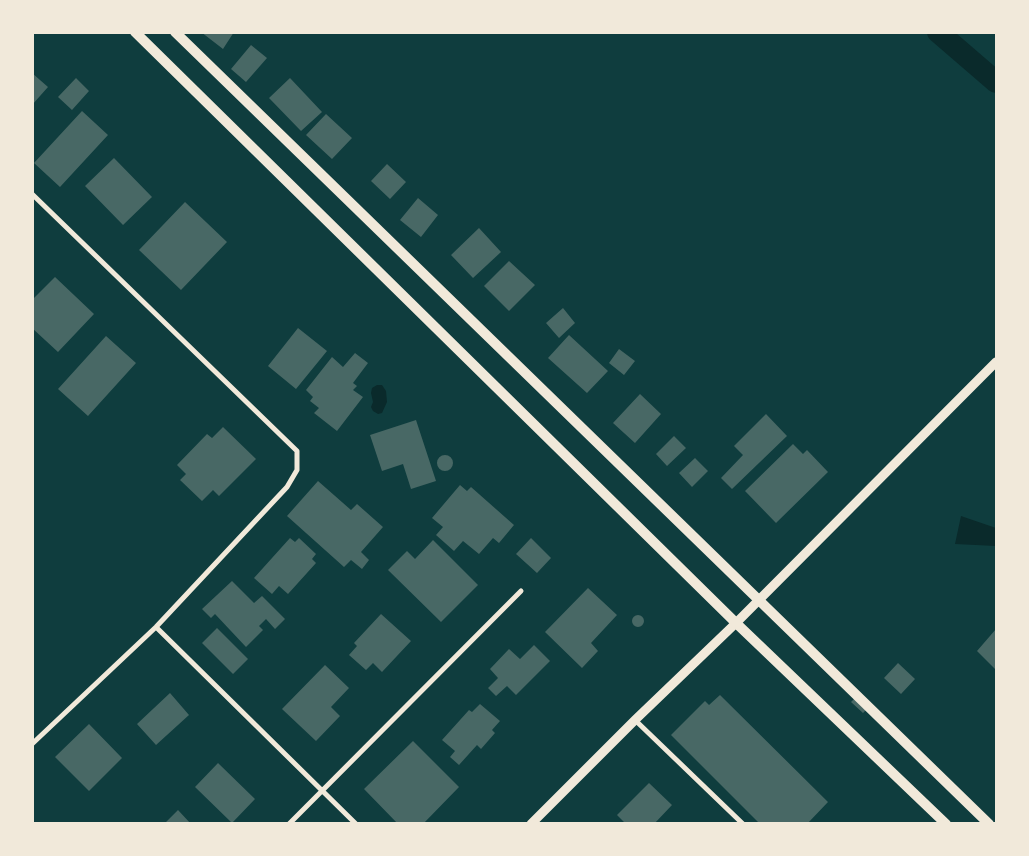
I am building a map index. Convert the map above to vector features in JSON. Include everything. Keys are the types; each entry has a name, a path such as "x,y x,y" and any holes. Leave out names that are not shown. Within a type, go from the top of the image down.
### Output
{"main road":[{"path":"135,32 736,623 946,824"},
{"path":"175,32 989,824"}],"street":[{"path":"32,194 297,451 297,470 287,487 156,627 32,744"},
{"path":"531,824 736,623 996,362"},
{"path":"289,824 521,591"},
{"path":"156,627 356,824"},
{"path":"635,720 743,824"}],"water":[{"path":"382,385 386,391 387,402 382,413 378,414 371,407 373,402 372,388"},
{"path":"961,516 996,528 996,546 955,544"}],"building":[{"path":"201,32 234,32 223,49"},
{"path":"251,45 267,58 246,82 231,69"},
{"path":"32,73 48,87 32,105"},
{"path":"76,78 89,91 72,110 58,97"},
{"path":"290,78 322,112 301,131 269,98"},
{"path":"82,111 108,135 60,187 34,163"},
{"path":"326,114 352,138 332,159 306,135"},
{"path":"114,158 152,197 123,225 85,186"},
{"path":"387,164 406,182 390,199 371,181"},
{"path":"418,198 438,215 421,237 400,220"},
{"path":"185,202 227,242 181,290 139,250"},
{"path":"479,228 501,252 473,278 451,255"},
{"path":"509,261 535,285 509,311 484,286"},
{"path":"55,277 94,314 58,352 32,328 32,300"},
{"path":"563,308 575,323 559,338 546,323"},
{"path":"298,328 327,351 296,389 268,366"},
{"path":"569,335 608,371 587,393 548,358"},
{"path":"106,336 136,363 88,416 58,389"},
{"path":"619,349 635,361 624,375 609,363"},
{"path":"355,353 368,363 353,383 357,386 353,390 363,397 337,431 314,413 319,408 310,401 313,397 306,390 332,357 343,367"},
{"path":"640,394 661,414 635,443 613,423"},
{"path":"766,414 787,436 732,489 721,478 743,455 734,446"},
{"path":"416,420 436,481 411,489 403,464 382,471 370,435"},
{"path":"223,427 256,459 219,496 213,490 202,501 180,480 186,474 177,465 207,434 212,438"},
{"path":"674,436 686,448 667,466 656,454"},
{"path":"793,444 803,454 807,450 828,472 776,523 745,491"},
{"path":"445,455 453,463 445,471 437,463"},
{"path":"695,458 708,471 692,487 679,473"},
{"path":"318,481 351,510 357,504 383,527 361,552 369,560 362,569 351,560 344,567 287,516"},
{"path":"460,485 467,491 471,487 514,525 499,543 493,538 479,554 463,541 454,551 436,535 443,527 432,518"},
{"path":"290,538 295,542 299,538 316,554 312,559 316,563 288,594 279,586 272,594 254,578"},
{"path":"531,538 551,558 537,573 516,554"},
{"path":"433,540 478,585 441,622 388,570 407,551 415,559"},
{"path":"232,581 254,603 262,596 285,619 275,629 266,619 259,626 263,630 246,647 215,614 211,618 202,609"},
{"path":"588,588 617,615 591,643 598,651 582,668 545,632"},
{"path":"381,614 411,641 382,672 373,663 366,670 349,655 357,646 354,643"},
{"path":"636,615 640,615 644,621 640,627 636,627 632,623 632,619"},
{"path":"217,628 248,659 233,674 202,643"},
{"path":"996,629 996,670 977,651"},
{"path":"534,645 550,661 516,695 507,686 496,696 488,688 498,678 490,669 509,649 520,659"},
{"path":"898,663 915,679 901,694 884,678"},
{"path":"325,665 349,688 331,707 340,716 316,741 282,709"},
{"path":"170,693 189,715 156,745 137,724"},
{"path":"720,695 828,802 807,824 760,824 671,735 705,701 709,705"},
{"path":"855,698 867,709 863,713 851,702"},
{"path":"480,704 500,721 492,730 495,733 481,749 477,745 459,765 450,757 455,751 442,740 469,710 472,712"},
{"path":"89,724 122,758 89,791 55,757"},
{"path":"413,741 459,787 423,824 398,824 364,789"},
{"path":"218,763 255,799 232,823 195,787"},
{"path":"649,783 672,805 654,824 626,824 617,815"},
{"path":"178,810 191,824 164,824"}],"waterway":[{"path":"938,32 996,82"}]}
